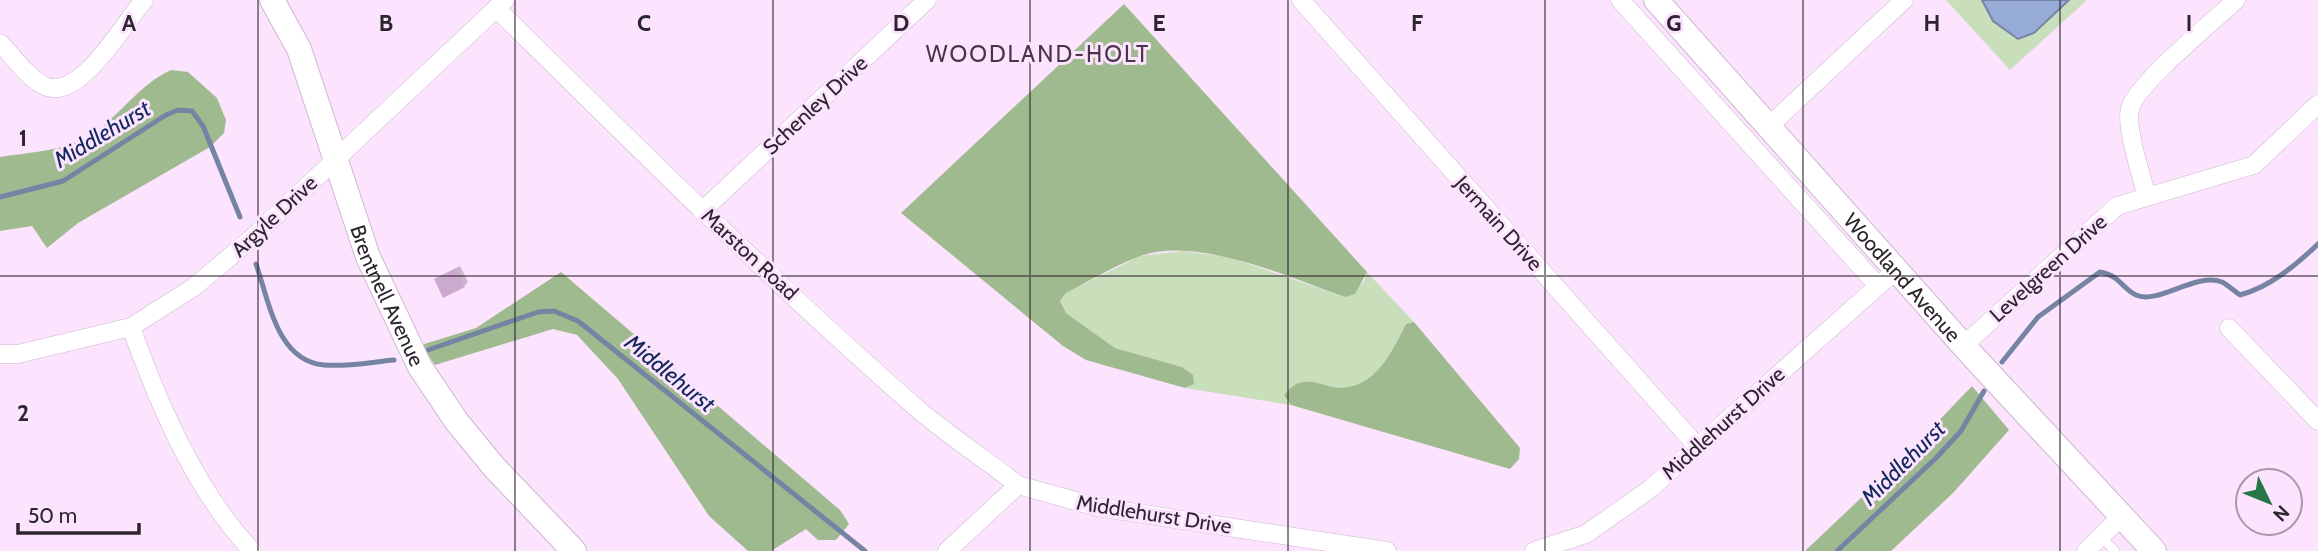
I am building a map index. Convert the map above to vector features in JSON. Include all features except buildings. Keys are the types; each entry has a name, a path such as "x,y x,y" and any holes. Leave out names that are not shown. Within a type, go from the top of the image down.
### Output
{"street":[{"path":"0,43 43,86 57,89 74,84 88,72 144,0"},
{"name":"Brentnell Avenue","path":"272,0 299,49 336,158 349,209 368,257 420,367 494,467 574,551"},
{"name":"Schenley Drive","path":"702,211 927,0"},
{"name":"Jermain Drive","path":"1301,0 1697,446"},
{"path":"1620,0 1887,278"},
{"name":"Woodland Avenue","path":"1656,0 1769,126 1887,278 1964,345 2154,551"},
{"path":"1769,126 1904,0"},
{"path":"2146,195 2129,110 2150,81 2236,0"},
{"name":"Argyle Drive","path":"0,354 18,354 131,327 194,287 251,239 500,4"},
{"name":"Marston Road","path":"500,4 702,211 922,412 1018,485"},
{"name":"Levelgreen Drive","path":"1964,345 2105,215 2146,195 2241,171 2254,165 2318,104"},
{"name":"Middlehurst Drive","path":"1534,551 1586,534 1650,489 1887,278"},
{"path":"131,327 143,361 199,480 252,551"},
{"path":"2230,328 2318,421"},
{"path":"947,551 1018,485"},
{"name":"Middlehurst Drive","path":"1018,485 1097,507 1387,551"},
{"path":"2086,551 2121,517"}],"lane":[{"path":"2101,537 2115,551"}],"green space":[{"path":"1946,0 1982,0 1993,21 2034,33 2069,0 2087,0 2010,70"},
{"path":"1124,4 1367,272 1355,294 1345,297 1242,261 1187,251 1161,251 1120,265 1066,293 1060,301 1066,313 1115,348 1182,367 1193,375 1194,384 1185,388 1086,360 1063,346 901,213"},
{"path":"171,70 188,72 217,98 226,120 224,133 210,147 78,223 47,248 32,226 0,231 0,157 49,150 85,138 105,124 150,83"},
{"path":"1182,251 1229,257 1345,297 1364,282 1367,272 1414,322 1406,324 1384,363 1368,379 1349,388 1305,381 1284,395 1291,405 1185,388 1194,384 1182,367 1115,348 1066,313 1060,301 1066,293 1140,256"},
{"path":"561,272 840,510 849,524 836,540 818,540 806,529 771,551 748,551 709,516 618,379 577,335 553,329 435,365 421,345 476,328"},
{"path":"1414,322 1520,448 1519,459 1510,469 1291,405 1284,395 1292,387 1307,381 1340,388 1360,384 1384,362 1406,324"},
{"path":"1972,386 2009,430 1953,493 1891,551 1805,551 1900,461"}],"water":[{"path":"1982,0 2069,0 2034,33 2018,39 1993,21"}],"waterway":[{"name":"Middlehurst","path":"0,197 63,181 166,115 178,110 192,111 203,126 240,217"},
{"name":"Middlehurst","path":"2002,362 2038,317 2100,272 2117,279 2136,295 2145,297 2212,280 2222,282 2240,295 2272,281 2318,244"},
{"name":"Middlehurst","path":"256,264 277,327 295,353 308,361 324,365 394,360"},
{"name":"Middlehurst","path":"428,350 538,312 554,311 578,321 865,551"},
{"name":"Middlehurst","path":"1837,551 1961,431 1984,391"}],"district":[{"name":"WOODLAND-HOLT","path":"1038,54"}]}
